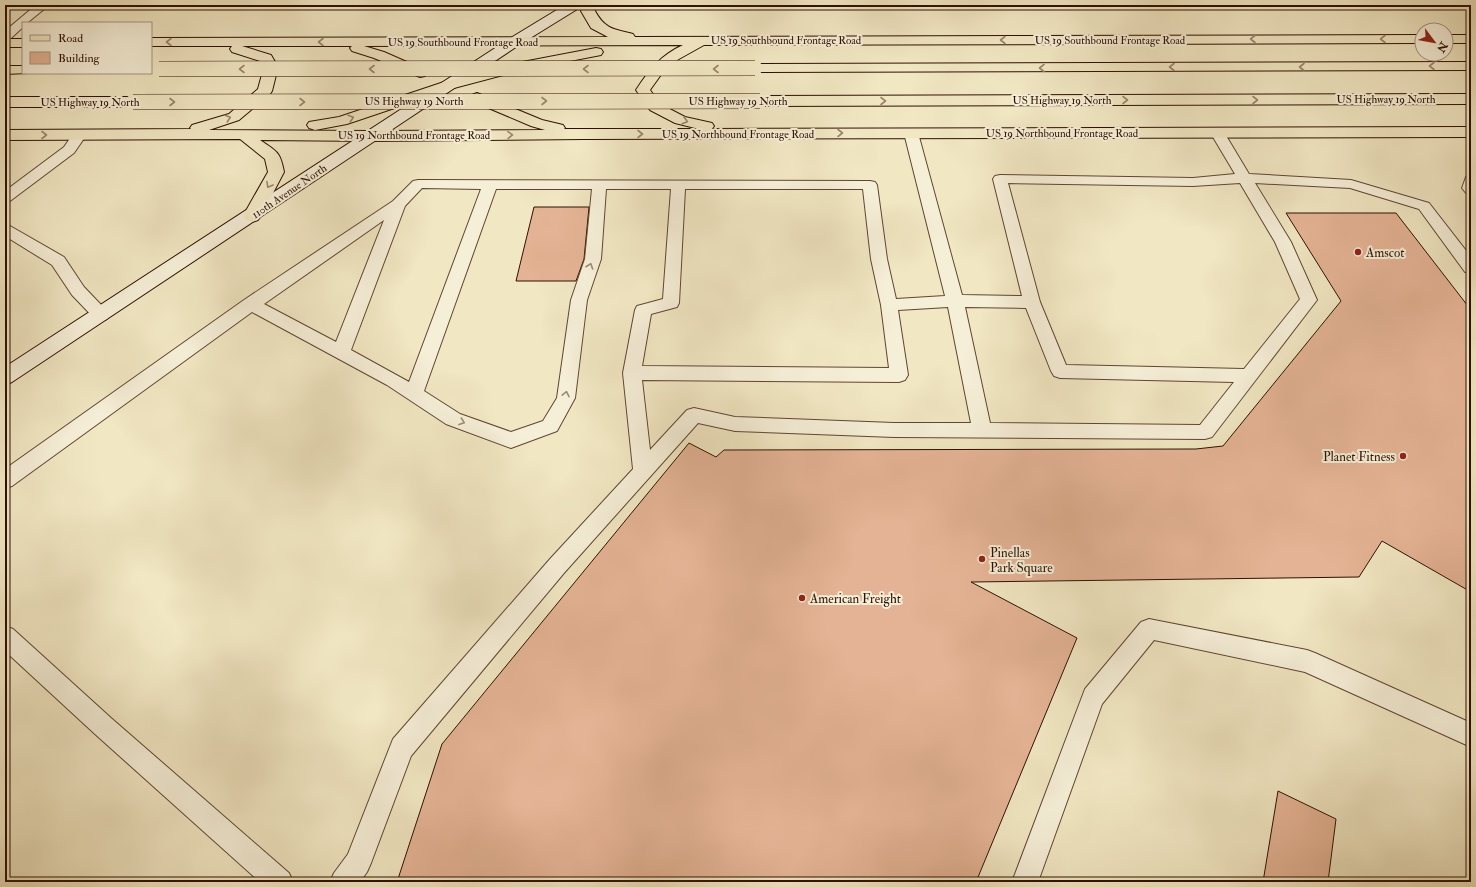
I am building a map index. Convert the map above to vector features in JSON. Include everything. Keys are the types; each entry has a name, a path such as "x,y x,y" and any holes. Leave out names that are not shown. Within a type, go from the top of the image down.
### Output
{"main road":[{"path":"590,5 588,11 596,25 613,34 653,42"},
{"name":"US 19 Southbound Frontage Road","path":"152,42 1414,39"},
{"path":"1454,39 1471,39"},
{"path":"706,41 675,53 656,70 643,90 655,107 680,120 734,134"},
{"path":"178,134 234,116 265,91 271,67 266,58 244,50 187,42"},
{"path":"339,42 379,54 449,86 537,123 584,134"},
{"path":"244,135 342,121 449,86 517,67 653,42"},
{"path":"5,43 22,43"},
{"path":"155,69 1471,66"},
{"path":"5,70 22,70"},
{"name":"US Highway 19 North","path":"5,102 1471,99"},
{"name":"US 19 Northbound Frontage Road","path":"5,135 178,134 372,136 584,134 1471,132"},
{"path":"244,135 273,157 276,172 252,216"}],"street":[{"name":"110th Avenue North","path":"5,377 252,216 514,42 574,5"}],"lane":[{"path":"5,37 29,15 43,5"},
{"path":"343,882 358,863 402,748 557,566 694,415 735,424 894,430 1206,432 1309,300 1282,242 1217,132"},
{"path":"911,133 955,301 982,431"},
{"path":"5,198 69,150 80,134"},
{"path":"1250,376 1060,371 1032,302 1000,179 1194,182 1244,178 1351,184 1424,206 1471,268"},
{"path":"1471,180 1469,188 1471,190"},
{"path":"5,480 250,304 398,204 418,184 598,186 870,186 879,259 889,305 899,375 632,373"},
{"path":"422,398 490,185"},
{"path":"250,304 393,380 453,419 511,440 550,426 566,398 579,300 593,259 597,225 598,186"},
{"path":"643,471 632,373 643,310 671,303 678,186"},
{"path":"341,352 398,204"},
{"path":"5,229 58,261 78,291 100,315"},
{"path":"889,305 955,301 1032,302"},
{"path":"1025,882 1093,697 1149,628 1307,661 1471,735"},
{"path":"5,636 103,726 280,882"}],"building":[{"path":"534,207 589,207 584,259 576,281 516,281"},
{"name":"Pinellas Park Square","path":"1286,213 1396,213 1471,310 1471,592 1382,541 1359,577 971,582 1077,638 976,882 397,882 442,744 689,443 716,457 724,450 1196,449 1223,446 1341,301"},
{"path":"1278,791 1336,819 1328,882 1263,882"}],"place":[{"name":"Amscot","path":"1358,252"},
{"name":"Planet Fitness","path":"1403,456"},
{"name":"Pinellas Park Square","path":"982,559"},
{"name":"American Freight","path":"802,598"}]}
